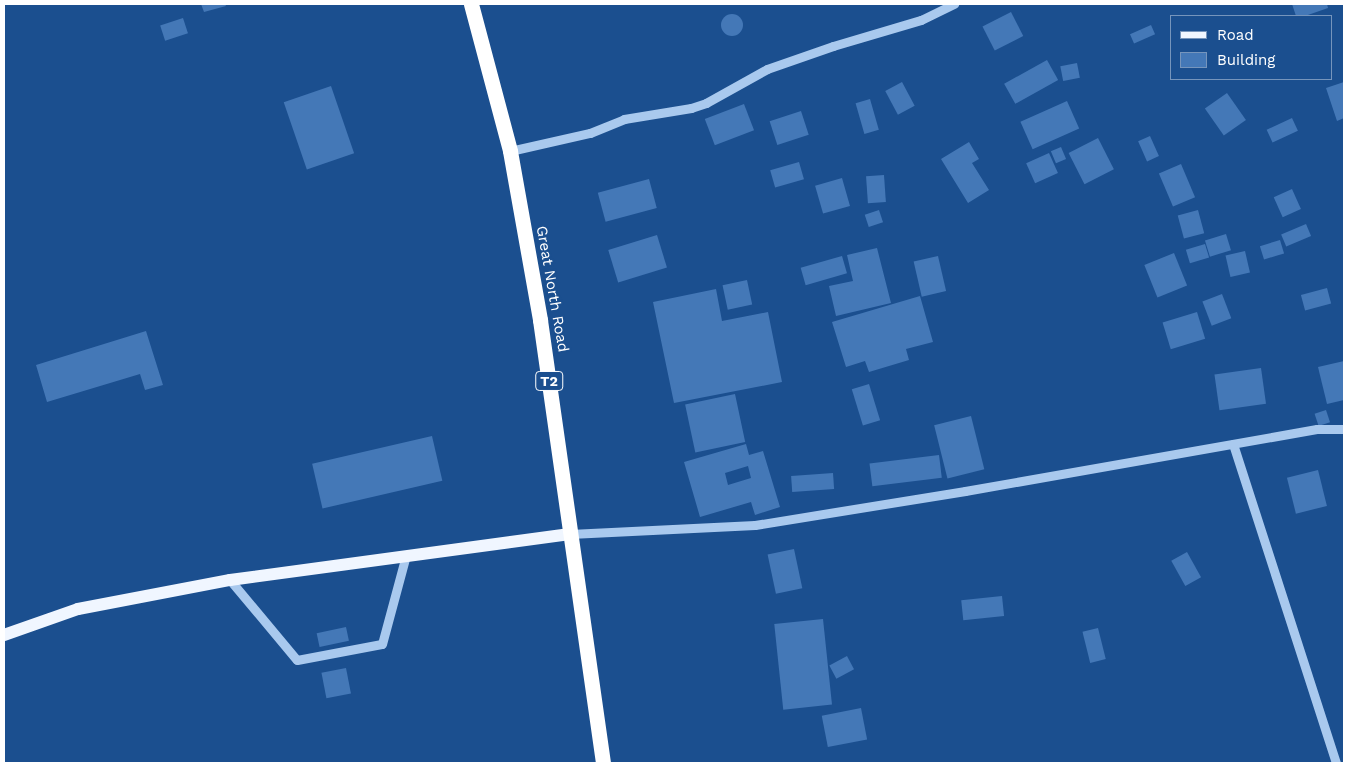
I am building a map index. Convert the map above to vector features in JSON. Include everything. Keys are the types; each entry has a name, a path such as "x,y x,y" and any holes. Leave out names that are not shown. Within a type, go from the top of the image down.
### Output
{"highway":[{"name":"Great North Road","path":"471,4 510,151 540,320 603,763"}],"main road":[{"path":"4,635 78,609 230,580 570,534"}],"street":[{"path":"510,151 590,134 624,119 691,108 706,103 767,69 833,46 921,20 954,4"},
{"path":"570,534 755,525 1317,430 1344,429"},
{"path":"1233,444 1336,763"},
{"path":"230,580 297,660 382,644 406,555"}],"building":[{"path":"201,4 225,4 226,6 204,12"},
{"path":"1292,4 1327,4 1328,8 1308,15 1296,15"},
{"path":"1011,12 1023,36 995,51 982,27"},
{"path":"732,14 740,17 743,25 740,33 732,36 724,33 721,25 724,17"},
{"path":"183,18 188,33 165,41 160,25"},
{"path":"1151,25 1155,34 1134,43 1130,34"},
{"path":"1047,60 1058,80 1015,104 1004,84"},
{"path":"1077,63 1080,78 1063,81 1060,66"},
{"path":"902,82 915,106 898,115 885,91"},
{"path":"1344,82 1344,118 1337,121 1326,88"},
{"path":"331,86 354,153 307,169 284,102"},
{"path":"1227,93 1246,120 1224,136 1205,108"},
{"path":"870,99 879,130 864,134 856,103"},
{"path":"1067,101 1079,128 1033,149 1020,122"},
{"path":"744,104 754,130 715,145 705,119"},
{"path":"801,111 809,135 777,145 770,121"},
{"path":"1292,118 1298,131 1273,143 1267,130"},
{"path":"1150,136 1159,156 1147,161 1138,141"},
{"path":"1098,138 1114,169 1084,184 1069,153"},
{"path":"969,142 979,159 972,163 989,190 968,203 941,159"},
{"path":"1061,147 1066,159 1056,163 1051,151"},
{"path":"1049,153 1058,173 1035,183 1026,163"},
{"path":"799,162 804,179 775,188 770,170"},
{"path":"1181,164 1195,197 1173,207 1159,173"},
{"path":"884,175 886,202 868,203 866,176"},
{"path":"842,178 850,206 823,214 815,186"},
{"path":"649,179 657,208 606,222 598,193"},
{"path":"1292,189 1301,209 1283,217 1274,197"},
{"path":"879,210 883,222 869,227 865,215"},
{"path":"1198,210 1204,233 1184,239 1178,215"},
{"path":"1306,224 1311,236 1286,247 1281,235"},
{"path":"1226,234 1231,250 1210,257 1205,240"},
{"path":"657,235 667,268 618,282 608,250"},
{"path":"1280,240 1284,253 1264,260 1260,246"},
{"path":"1205,244 1209,257 1190,263 1186,250"},
{"path":"877,248 891,303 836,316 829,286 853,281 847,255"},
{"path":"1245,251 1250,272 1230,277 1226,255"},
{"path":"1174,253 1187,285 1157,297 1144,265"},
{"path":"842,256 847,273 806,285 801,268"},
{"path":"938,256 946,291 922,297 914,262"},
{"path":"747,280 752,304 728,310 723,285"},
{"path":"1327,288 1331,303 1305,310 1301,295"},
{"path":"716,289 722,321 768,312 782,382 674,403 653,302"},
{"path":"1222,294 1231,318 1212,326 1202,302"},
{"path":"920,296 933,342 906,349 909,360 869,372 865,361 846,367 832,322"},
{"path":"1197,312 1205,339 1171,349 1163,323"},
{"path":"146,331 163,385 145,390 140,374 47,402 36,365"},
{"path":"1344,361 1344,400 1327,404 1318,367"},
{"path":"1261,368 1266,404 1219,410 1214,375"},
{"path":"869,384 880,420 863,426 852,389"},
{"path":"735,394 745,442 695,453 685,405"},
{"path":"1326,410 1330,422 1319,426 1315,414"},
{"path":"971,416 984,469 947,479 934,425"},
{"path":"432,436 442,481 323,508 312,464"},
{"path":"746,444 749,455 763,451 780,507 755,515 751,502 700,517 684,462","holes":["748,466 751,478 728,485 725,473"]},
{"path":"939,455 942,478 872,486 870,464"},
{"path":"1318,470 1327,506 1296,514 1287,478"},
{"path":"833,473 834,489 792,492 791,476"},
{"path":"794,549 802,588 776,594 768,555"},
{"path":"1187,552 1201,577 1185,586 1171,561"},
{"path":"1002,596 1004,616 963,620 961,600"},
{"path":"823,619 832,705 783,710 774,624"},
{"path":"346,627 349,641 320,647 317,633"},
{"path":"1098,628 1106,659 1090,663 1082,632"},
{"path":"847,656 854,669 836,679 829,665"},
{"path":"346,668 351,694 326,698 321,673"},
{"path":"861,708 867,739 828,747 822,716"}]}
